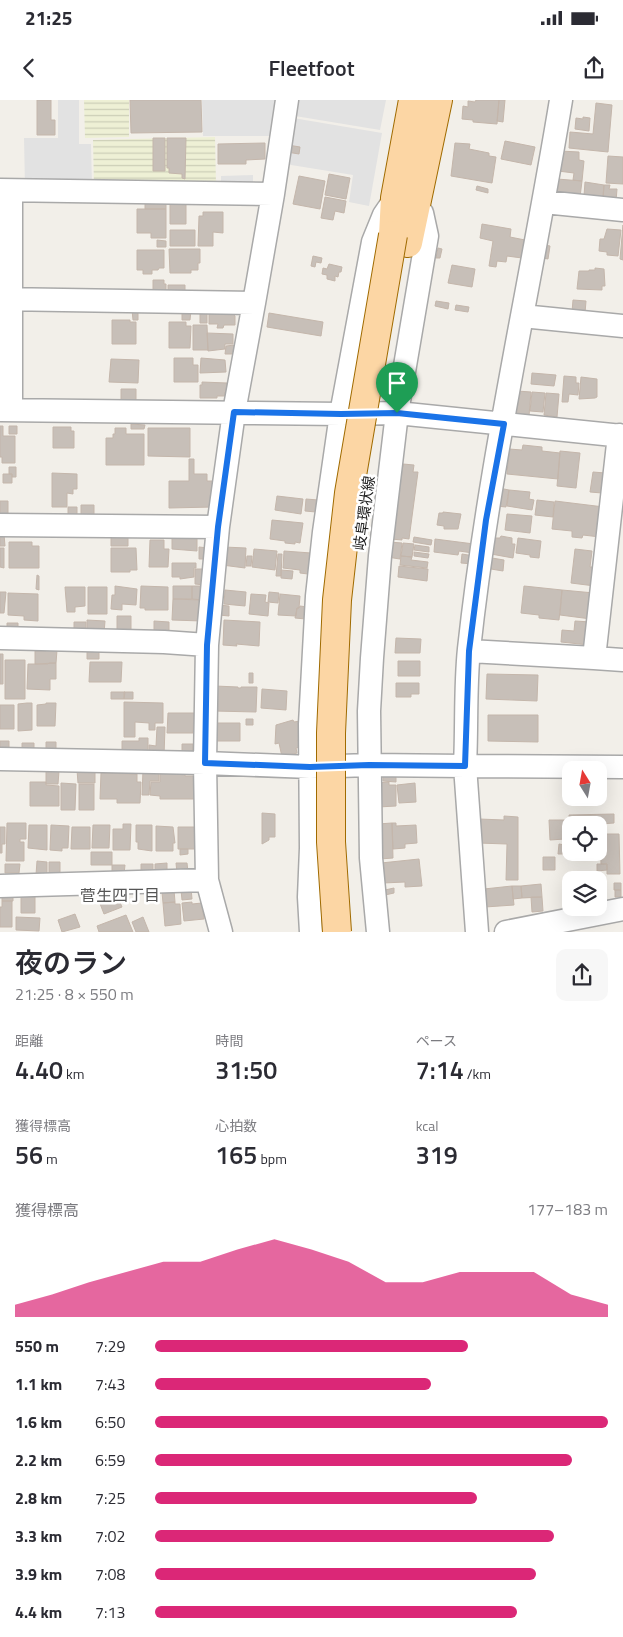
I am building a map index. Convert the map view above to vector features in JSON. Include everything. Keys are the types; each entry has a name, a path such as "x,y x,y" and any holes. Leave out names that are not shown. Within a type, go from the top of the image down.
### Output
{"main road":[{"name":"岐阜環状線","path":"354,932 348,842 348,733 349,667 354,589 401,239 413,100"},
{"name":"岐阜環状線","path":"405,203 438,100"},
{"name":"岐阜環状線","path":"337,932 331,842 331,743 337,600 349,493 401,239"}],"street":[{"path":"221,932 207,880 205,763 207,645 218,527 234,412 273,194 287,100"},
{"path":"477,932 465,766 469,651 486,520 561,100"},
{"path":"273,194 6,190 6,410 397,413 621,435 594,658"},
{"path":"544,202 623,210"},
{"path":"311,932 309,897 312,848 310,724 324,532 341,414 374,242 384,215 405,203 422,212 427,236 397,413 378,574 369,711 369,765 371,858 378,932"},
{"path":"6,299 254,303"},
{"path":"522,316 623,326"},
{"path":"0,525 218,527"},
{"path":"0,638 164,642 207,645"},
{"path":"469,651 623,660"},
{"path":"0,759 310,767 369,765 623,768"},
{"path":"0,886 207,880"},
{"path":"506,932 623,909"}],"green space":[{"path":"84,100 129,100 129,137 85,138"},
{"path":"215,137 216,185 94,187 93,140"}],"shaded area":[{"path":"58,100 79,100 79,144 91,144 92,186 25,187 24,138 58,138"},
{"path":"202,100 282,100 276,136 203,136"},
{"path":"296,100 386,100 380,130 295,116"},
{"path":"293,118 382,133 369,206 349,202 353,175 285,164"},
{"path":"253,175 253,187 221,188 221,176"}],"building":[{"path":"37,100 51,100 51,120 55,120 55,135 37,135"},
{"path":"130,100 201,100 202,132 131,133"},
{"path":"476,100 499,100 497,124 462,119 463,106 468,107 468,101 475,102"},
{"path":"499,100 505,100 503,122 497,121"},
{"path":"596,103 612,105 608,152 569,148 570,132 593,134"},
{"path":"583,117 590,118 589,131 575,129 576,118 583,119"},
{"path":"153,138 165,138 165,171 153,171"},
{"path":"167,138 186,138 185,179 182,178 182,174 169,173 169,168 167,168"},
{"path":"505,141 535,147 531,165 501,159"},
{"path":"265,143 265,159 246,160 246,164 218,164 218,144"},
{"path":"455,143 470,144 469,149 489,153 489,156 496,157 492,183 451,176"},
{"path":"288,145 300,147 299,154 287,152"},
{"path":"560,151 579,152 579,160 584,161 582,181 573,180 574,173 558,171"},
{"path":"608,156 623,157 623,184 606,183"},
{"path":"329,174 350,178 346,199 325,195"},
{"path":"299,176 325,181 320,209 293,204"},
{"path":"557,179 582,181 580,197 555,195"},
{"path":"585,182 604,185 603,197 584,196"},
{"path":"604,185 610,185 609,189 617,189 616,201 603,199"},
{"path":"477,186 488,189 488,193 476,190"},
{"path":"325,197 346,201 344,213 335,211 333,220 321,218"},
{"path":"145,199 166,199 166,209 145,209"},
{"path":"170,203 186,203 186,224 170,224"},
{"path":"137,209 166,209 166,238 151,238 151,233 137,233"},
{"path":"203,212 223,212 223,233 213,232 213,246 198,246 199,216 203,216"},
{"path":"482,224 511,229 510,237 525,240 522,258 507,256 506,262 497,261 496,267 489,266 493,241 480,238"},
{"path":"623,225 623,260 620,259"},
{"path":"607,229 621,230 618,256 607,255 607,252 599,251 600,239 604,239"},
{"path":"170,230 195,230 195,246 170,246"},
{"path":"157,240 166,241 166,247 157,247"},
{"path":"545,245 550,246 548,259 543,258"},
{"path":"438,248 442,249 440,258 436,258"},
{"path":"169,249 200,249 198,270 191,270 191,273 170,273"},
{"path":"137,250 164,250 164,268 152,270 152,274 143,274 143,270 137,270"},
{"path":"313,256 322,258 321,263 316,262 315,267 311,266"},
{"path":"329,264 342,267 338,277 335,276 335,281 327,279 327,275 322,274 323,268 327,269"},
{"path":"452,265 475,269 472,287 448,283"},
{"path":"595,268 604,269 605,286 602,286 602,290 577,289 579,271 595,270"},
{"path":"153,280 164,280 166,294 153,293"},
{"path":"168,285 185,285 185,294 168,294"},
{"path":"573,300 586,301 585,313 572,312"},
{"path":"436,301 449,303 448,309 435,306"},
{"path":"456,305 469,307 468,312 455,310"},
{"path":"132,310 138,310 138,320 133,320"},
{"path":"182,310 191,310 190,320 182,320"},
{"path":"209,310 231,311 235,316 235,325 224,325 223,328 217,328 218,324 209,324"},
{"path":"200,311 207,311 207,323 200,323"},
{"path":"269,313 323,322 321,336 267,327"},
{"path":"112,320 136,322 136,344 112,344"},
{"path":"169,322 186,322 186,326 191,326 190,348 169,348"},
{"path":"193,325 207,325 208,350 193,350"},
{"path":"207,333 233,334 233,344 225,344 225,349 208,351"},
{"path":"235,345 235,354 225,354 226,346"},
{"path":"174,358 193,358 193,365 198,365 198,382 174,382"},
{"path":"201,358 225,360 226,372 200,373"},
{"path":"111,359 139,360 138,383 109,382"},
{"path":"532,373 556,375 554,386 531,384"},
{"path":"564,376 576,377 576,383 579,383 578,395 569,394 568,402 562,402"},
{"path":"581,377 597,379 597,397 579,399"},
{"path":"202,382 227,383 225,396 200,398 200,385 202,385"},
{"path":"121,389 136,389 136,402 121,402"},
{"path":"517,391 531,392 529,416 515,416"},
{"path":"532,392 545,393 543,412 530,411"},
{"path":"546,393 559,394 557,417 544,415"},
{"path":"131,424 145,425 144,429 131,429"},
{"path":"0,426 3,426 3,436 15,436 15,463 2,463 2,457 0,457"},
{"path":"9,426 17,426 17,434 9,434"},
{"path":"53,427 71,427 71,431 74,431 74,448 53,448"},
{"path":"115,428 126,428 126,434 144,434 144,465 106,465 106,438 113,438"},
{"path":"148,428 190,428 190,457 148,456"},
{"path":"523,445 542,447 542,451 560,453 558,479 507,474 509,449 522,450"},
{"path":"560,451 580,453 576,488 557,486"},
{"path":"189,459 194,459 194,474 207,474 207,481 213,481 213,507 169,508 169,481 189,481"},
{"path":"403,464 414,465 413,472 418,472 409,539 402,538 402,540 391,539 401,467 403,467"},
{"path":"9,467 16,467 16,477 12,477 12,474 9,474"},
{"path":"593,472 605,473 602,493 590,492"},
{"path":"52,473 77,474 77,489 73,489 73,494 67,493 67,507 52,507"},
{"path":"3,474 12,474 12,483 3,483"},
{"path":"499,488 509,490 506,507 496,506"},
{"path":"509,490 530,492 529,499 534,500 532,510 507,506"},
{"path":"277,496 303,499 301,514 275,510"},
{"path":"306,499 318,500 316,512 305,511"},
{"path":"537,500 554,502 553,517 535,515"},
{"path":"0,501 8,501 8,516 0,516"},
{"path":"555,501 604,507 600,537 583,535 582,538 572,537 572,531 552,529"},
{"path":"81,505 94,505 94,518 81,518"},
{"path":"68,507 77,507 77,517 68,517"},
{"path":"439,513 461,514 458,529 444,529 444,526 437,525"},
{"path":"507,514 532,516 530,533 505,530"},
{"path":"272,520 303,523 300,543 285,543 285,541 270,539"},
{"path":"0,534 4,534 5,546 0,546"},
{"path":"111,534 128,535 128,546 111,546"},
{"path":"501,536 512,538 512,544 515,544 513,558 491,554 494,538 500,538"},
{"path":"172,537 197,537 197,551 172,549"},
{"path":"414,537 432,540 431,545 413,542"},
{"path":"518,538 541,541 539,558 516,553"},
{"path":"435,539 474,544 473,553 459,551 458,555 434,552"},
{"path":"150,540 164,540 164,549 169,549 168,567 149,567"},
{"path":"9,542 32,542 32,546 39,546 39,568 9,568"},
{"path":"389,542 402,543 400,559 387,557"},
{"path":"403,543 414,544 412,557 401,556"},
{"path":"415,545 429,547 429,552 414,550"},
{"path":"199,547 208,548 207,559 199,559"},
{"path":"224,547 246,548 245,568 222,565"},
{"path":"0,548 4,548 4,568 0,567"},
{"path":"111,548 136,548 137,570 111,572"},
{"path":"254,549 277,551 275,570 252,567"},
{"path":"575,549 592,551 590,567 597,567 595,586 571,583"},
{"path":"284,551 311,553 308,574 300,573 300,570 283,568"},
{"path":"414,552 429,554 428,558 414,556"},
{"path":"278,554 282,554 281,576 276,576"},
{"path":"462,554 474,556 473,564 461,563"},
{"path":"247,556 252,556 251,566 246,566"},
{"path":"401,556 412,557 411,560 428,562 427,568 400,565"},
{"path":"492,558 504,560 503,571 491,569"},
{"path":"172,563 196,563 194,577 180,579 180,577 172,577"},
{"path":"399,566 428,569 427,581 398,577"},
{"path":"195,569 205,569 205,585 195,584"},
{"path":"281,570 293,571 292,579 281,578"},
{"path":"37,575 39,576 39,590 36,589"},
{"path":"115,586 137,589 136,605 122,604 122,610 111,609 112,595 115,595"},
{"path":"141,586 168,587 168,610 145,610 145,608 140,608"},
{"path":"173,586 192,586 192,599 173,599"},
{"path":"192,586 203,586 203,600 192,599"},
{"path":"524,586 562,590 559,620 539,618 539,615 521,613"},
{"path":"65,587 85,587 85,606 75,607 75,612 67,612"},
{"path":"88,587 107,587 107,614 88,614"},
{"path":"225,590 246,592 245,606 224,604"},
{"path":"562,590 594,593 591,619 560,615"},
{"path":"0,592 6,592 4,613 0,613"},
{"path":"269,592 279,593 278,603 268,602"},
{"path":"8,593 38,594 38,621 24,620 24,616 8,615"},
{"path":"251,594 266,595 265,602 269,603 268,616 249,614"},
{"path":"280,594 300,596 296,616 278,615"},
{"path":"173,599 202,600 202,621 172,620"},
{"path":"219,605 229,606 229,616 219,615"},
{"path":"300,606 307,607 306,619 295,618 297,608"},
{"path":"117,616 131,616 131,630 117,630"},
{"path":"87,620 105,621 104,633 87,633"},
{"path":"224,620 260,622 259,646 223,645"},
{"path":"154,621 169,622 169,633 154,633"},
{"path":"575,621 591,622 589,645 561,642 562,630 574,631"},
{"path":"74,622 86,622 86,633 74,633"},
{"path":"7,623 18,623 18,633 7,633"},
{"path":"396,638 421,639 420,653 395,653"},
{"path":"87,648 99,648 99,659 87,659"},
{"path":"57,650 56,663 35,664 35,651"},
{"path":"0,654 3,654 3,684 0,684"},
{"path":"5,660 25,660 25,699 5,699"},
{"path":"398,661 420,661 420,676 398,676"},
{"path":"90,662 122,662 121,682 89,682"},
{"path":"56,663 56,679 50,679 50,690 27,689 28,664"},
{"path":"249,673 253,673 253,683 249,683"},
{"path":"487,674 538,675 537,701 486,699"},
{"path":"396,683 419,683 419,694 411,694 411,697 396,697"},
{"path":"215,686 257,687 256,712 214,711"},
{"path":"262,689 287,691 286,710 261,708"},
{"path":"111,692 125,692 124,699 111,699"},
{"path":"124,692 133,692 133,699 124,699"},
{"path":"124,702 163,703 163,723 155,723 155,730 149,730 149,723 135,722 135,737 124,737"},
{"path":"32,703 32,730 18,731 18,704"},
{"path":"56,703 55,726 37,726 37,705"},
{"path":"0,705 14,705 14,729 0,729"},
{"path":"168,713 194,713 193,733 167,733"},
{"path":"488,715 538,715 538,742 488,741"},
{"path":"246,719 253,719 253,725 246,725"},
{"path":"293,720 294,722 300,721 300,739 298,740 300,747 296,748 297,753 282,757 279,743 275,744 276,725"},
{"path":"216,723 240,723 240,741 216,741"},
{"path":"157,727 165,727 164,756 149,756 149,745 156,746"},
{"path":"139,738 148,738 148,756 122,755 122,741 139,741"},
{"path":"0,741 9,741 9,753 0,753"},
{"path":"46,742 56,742 56,753 46,753"},
{"path":"22,743 34,743 34,753 22,753"},
{"path":"182,744 193,744 193,756 182,755"},
{"path":"77,770 95,770 95,783 78,783"},
{"path":"143,770 159,771 159,781 150,781 149,795 142,795"},
{"path":"160,770 185,770 185,776 195,776 194,799 160,799 160,796 150,795 151,782 160,782"},
{"path":"46,771 59,771 58,784 46,784"},
{"path":"383,772 396,773 396,782 383,781"},
{"path":"101,773 137,774 137,782 141,782 140,803 117,803 117,799 100,799"},
{"path":"30,782 46,782 46,785 59,786 59,806 30,806"},
{"path":"389,782 389,785 396,785 396,806 378,807 377,783"},
{"path":"61,783 76,784 75,810 61,810"},
{"path":"415,783 416,802 399,803 397,785"},
{"path":"79,784 94,784 94,810 79,810"},
{"path":"262,813 275,814 275,837 269,837 269,840 262,844"},
{"path":"614,814 614,823 607,824 607,816 569,815"},
{"path":"504,816 518,817 518,880 506,880 507,844 478,843 479,819 504,820"},
{"path":"549,820 562,820 562,839 550,840"},
{"path":"7,823 26,823 26,839 20,839 20,842 24,842 24,861 6,861"},
{"path":"392,823 396,823 396,826 416,825 417,843 405,844 405,848 393,849"},
{"path":"392,823 393,858 380,859 378,824"},
{"path":"123,824 131,824 130,850 113,850 113,829 123,829"},
{"path":"29,825 47,825 47,850 28,848"},
{"path":"51,825 69,826 68,848 62,848 62,851 50,850"},
{"path":"93,825 110,825 109,848 92,848"},
{"path":"136,825 152,825 152,851 138,849"},
{"path":"156,826 173,827 175,843 173,843 173,851 156,851"},
{"path":"0,827 5,827 5,844 2,844 2,853 0,853"},
{"path":"72,827 90,827 90,849 71,849"},
{"path":"178,827 196,827 196,849 178,849"},
{"path":"607,834 619,834 620,874 607,874 607,864 601,864 601,861 607,861"},
{"path":"559,844 562,844 562,854 558,854"},
{"path":"180,849 188,849 188,854 180,855"},
{"path":"91,852 112,852 112,865 91,865"},
{"path":"543,857 555,857 555,870 543,870"},
{"path":"419,859 422,886 405,887 405,882 383,883 381,863"},
{"path":"37,861 47,862 47,875 36,875"},
{"path":"49,862 60,862 60,875 49,875"},
{"path":"167,863 167,873 155,873 155,864"},
{"path":"176,863 187,863 188,872 177,873"},
{"path":"5,864 20,864 19,873 5,873"},
{"path":"141,864 153,864 153,873 141,873"},
{"path":"597,864 607,864 607,870 597,871"},
{"path":"112,865 125,865 124,874 112,874"},
{"path":"614,883 621,883 621,890 614,890"},
{"path":"541,884 542,897 522,898 521,886"},
{"path":"512,886 521,886 522,898 513,899"},
{"path":"512,886 514,905 485,907 484,889"},
{"path":"191,888 192,899 182,900 181,890"},
{"path":"394,888 394,893 385,895 385,890"},
{"path":"2,890 13,890 13,901 2,901"},
{"path":"174,890 175,902 163,903 162,892"},
{"path":"615,890 621,890 621,897 615,897"},
{"path":"21,891 35,891 35,913 21,913"},
{"path":"116,893 122,907 104,914 99,901"},
{"path":"531,897 542,897 543,911 532,912"},
{"path":"2,901 12,901 12,927 0,927 0,907 2,907"},
{"path":"175,902 175,904 180,904 181,924 165,926 163,903"},
{"path":"192,902 192,904 202,903 204,919 184,921 182,903"},
{"path":"75,914 80,927 62,932 58,920"},
{"path":"126,915 133,932 99,932 97,926"},
{"path":"16,917 40,918 39,931 16,930"},
{"path":"143,917 149,932 136,932 132,922"}],"district":[{"name":"菅生四丁目","path":"120,895"}],"route":[{"path":"234,412 397,413 504,424 486,520 469,651 465,766 369,765 310,767 205,763 207,645 218,527 234,412"}]}
